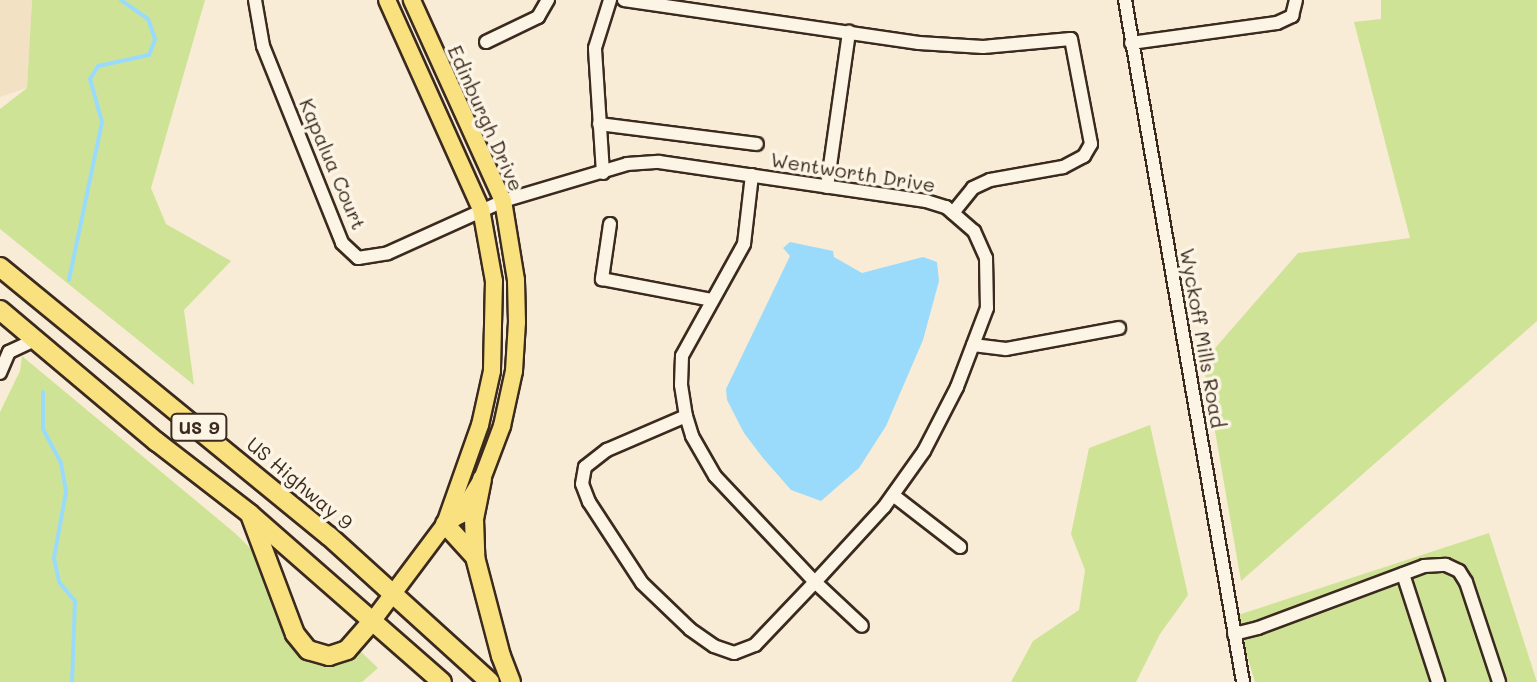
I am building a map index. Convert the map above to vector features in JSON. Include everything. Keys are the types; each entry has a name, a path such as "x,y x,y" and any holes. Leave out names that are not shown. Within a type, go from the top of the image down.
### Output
{"highway":[{"name":"US Highway 9","path":"0,267 240,461 393,593 490,682"},
{"name":"US 9","path":"0,310 157,442 250,514 374,619 442,682"},
{"path":"482,479 474,519 475,557 501,656 511,682"},
{"path":"250,514 295,634 308,650 329,656 347,650 374,619"},
{"path":"445,524 475,557"}],"main road":[{"name":"Edinburgh Drive","path":"374,619 445,524 480,425 492,371 494,281 481,209 387,0"},
{"name":"Edinburgh Drive","path":"412,0 503,201 516,280 515,359 502,426 482,479 460,515 445,524"}],"street":[{"name":"Kapalua Court","path":"255,0 263,46 342,243 358,258 388,253 481,209"},
{"path":"486,42 538,17 548,0"},
{"path":"603,173 595,48 610,0"},
{"path":"624,0 919,43 983,47 1071,39 1091,144 1084,156 1063,167 990,180 973,188 953,213"},
{"path":"725,15 727,0"},
{"name":"Wyckoff Mills Road","path":"1125,0 1243,682"},
{"path":"1131,43 1277,23 1292,16 1296,0"},
{"path":"827,187 849,32"},
{"path":"599,124 757,144"},
{"name":"Wentworth Drive","path":"481,209 627,164 659,162 752,175 926,201 953,213 974,231 986,258 987,308 957,387 924,451 893,495 815,582 715,476 692,436 681,385 682,356 744,244 752,175"},
{"path":"610,224 602,279 712,300"},
{"path":"973,345 1006,349 1119,328"},
{"path":"0,373 9,352 37,339"},
{"path":"686,416 607,450 585,467 582,484 589,502 642,583 690,629 714,646 734,653 755,645 815,582 862,626"},
{"path":"893,495 960,547"},
{"path":"1234,634 1437,564 1459,571 1466,582 1499,682"},
{"path":"1403,574 1438,682"}],"shaded area":[{"path":"0,0 32,0 27,88 0,97"}],"green space":[{"path":"32,0 205,0 151,188 166,224 231,261 184,310 194,385 0,229 0,109 27,88"},
{"path":"1381,0 1537,0 1537,321 1241,581 1203,362 1298,253 1410,238 1354,22 1381,19"},
{"path":"22,356 236,534 259,557 290,642 338,662 359,650 378,668 362,682 0,682 0,412 20,371"},
{"path":"1150,425 1188,595 1160,634 1136,682 1011,682 1033,641 1079,610 1085,570 1071,534 1089,448"},
{"path":"1489,533 1537,682 1255,682 1235,616"}],"water":[{"path":"790,242 833,251 834,257 862,273 923,257 937,262 939,281 923,340 886,426 859,468 821,501 791,490 744,433 727,400 726,389 790,256 783,248"}],"waterway":[{"path":"69,280 102,122 90,79 98,66 149,55 155,39 148,19 121,0"},
{"path":"43,392 43,429 61,463 66,492 54,558 59,582 75,601 72,682"}]}
